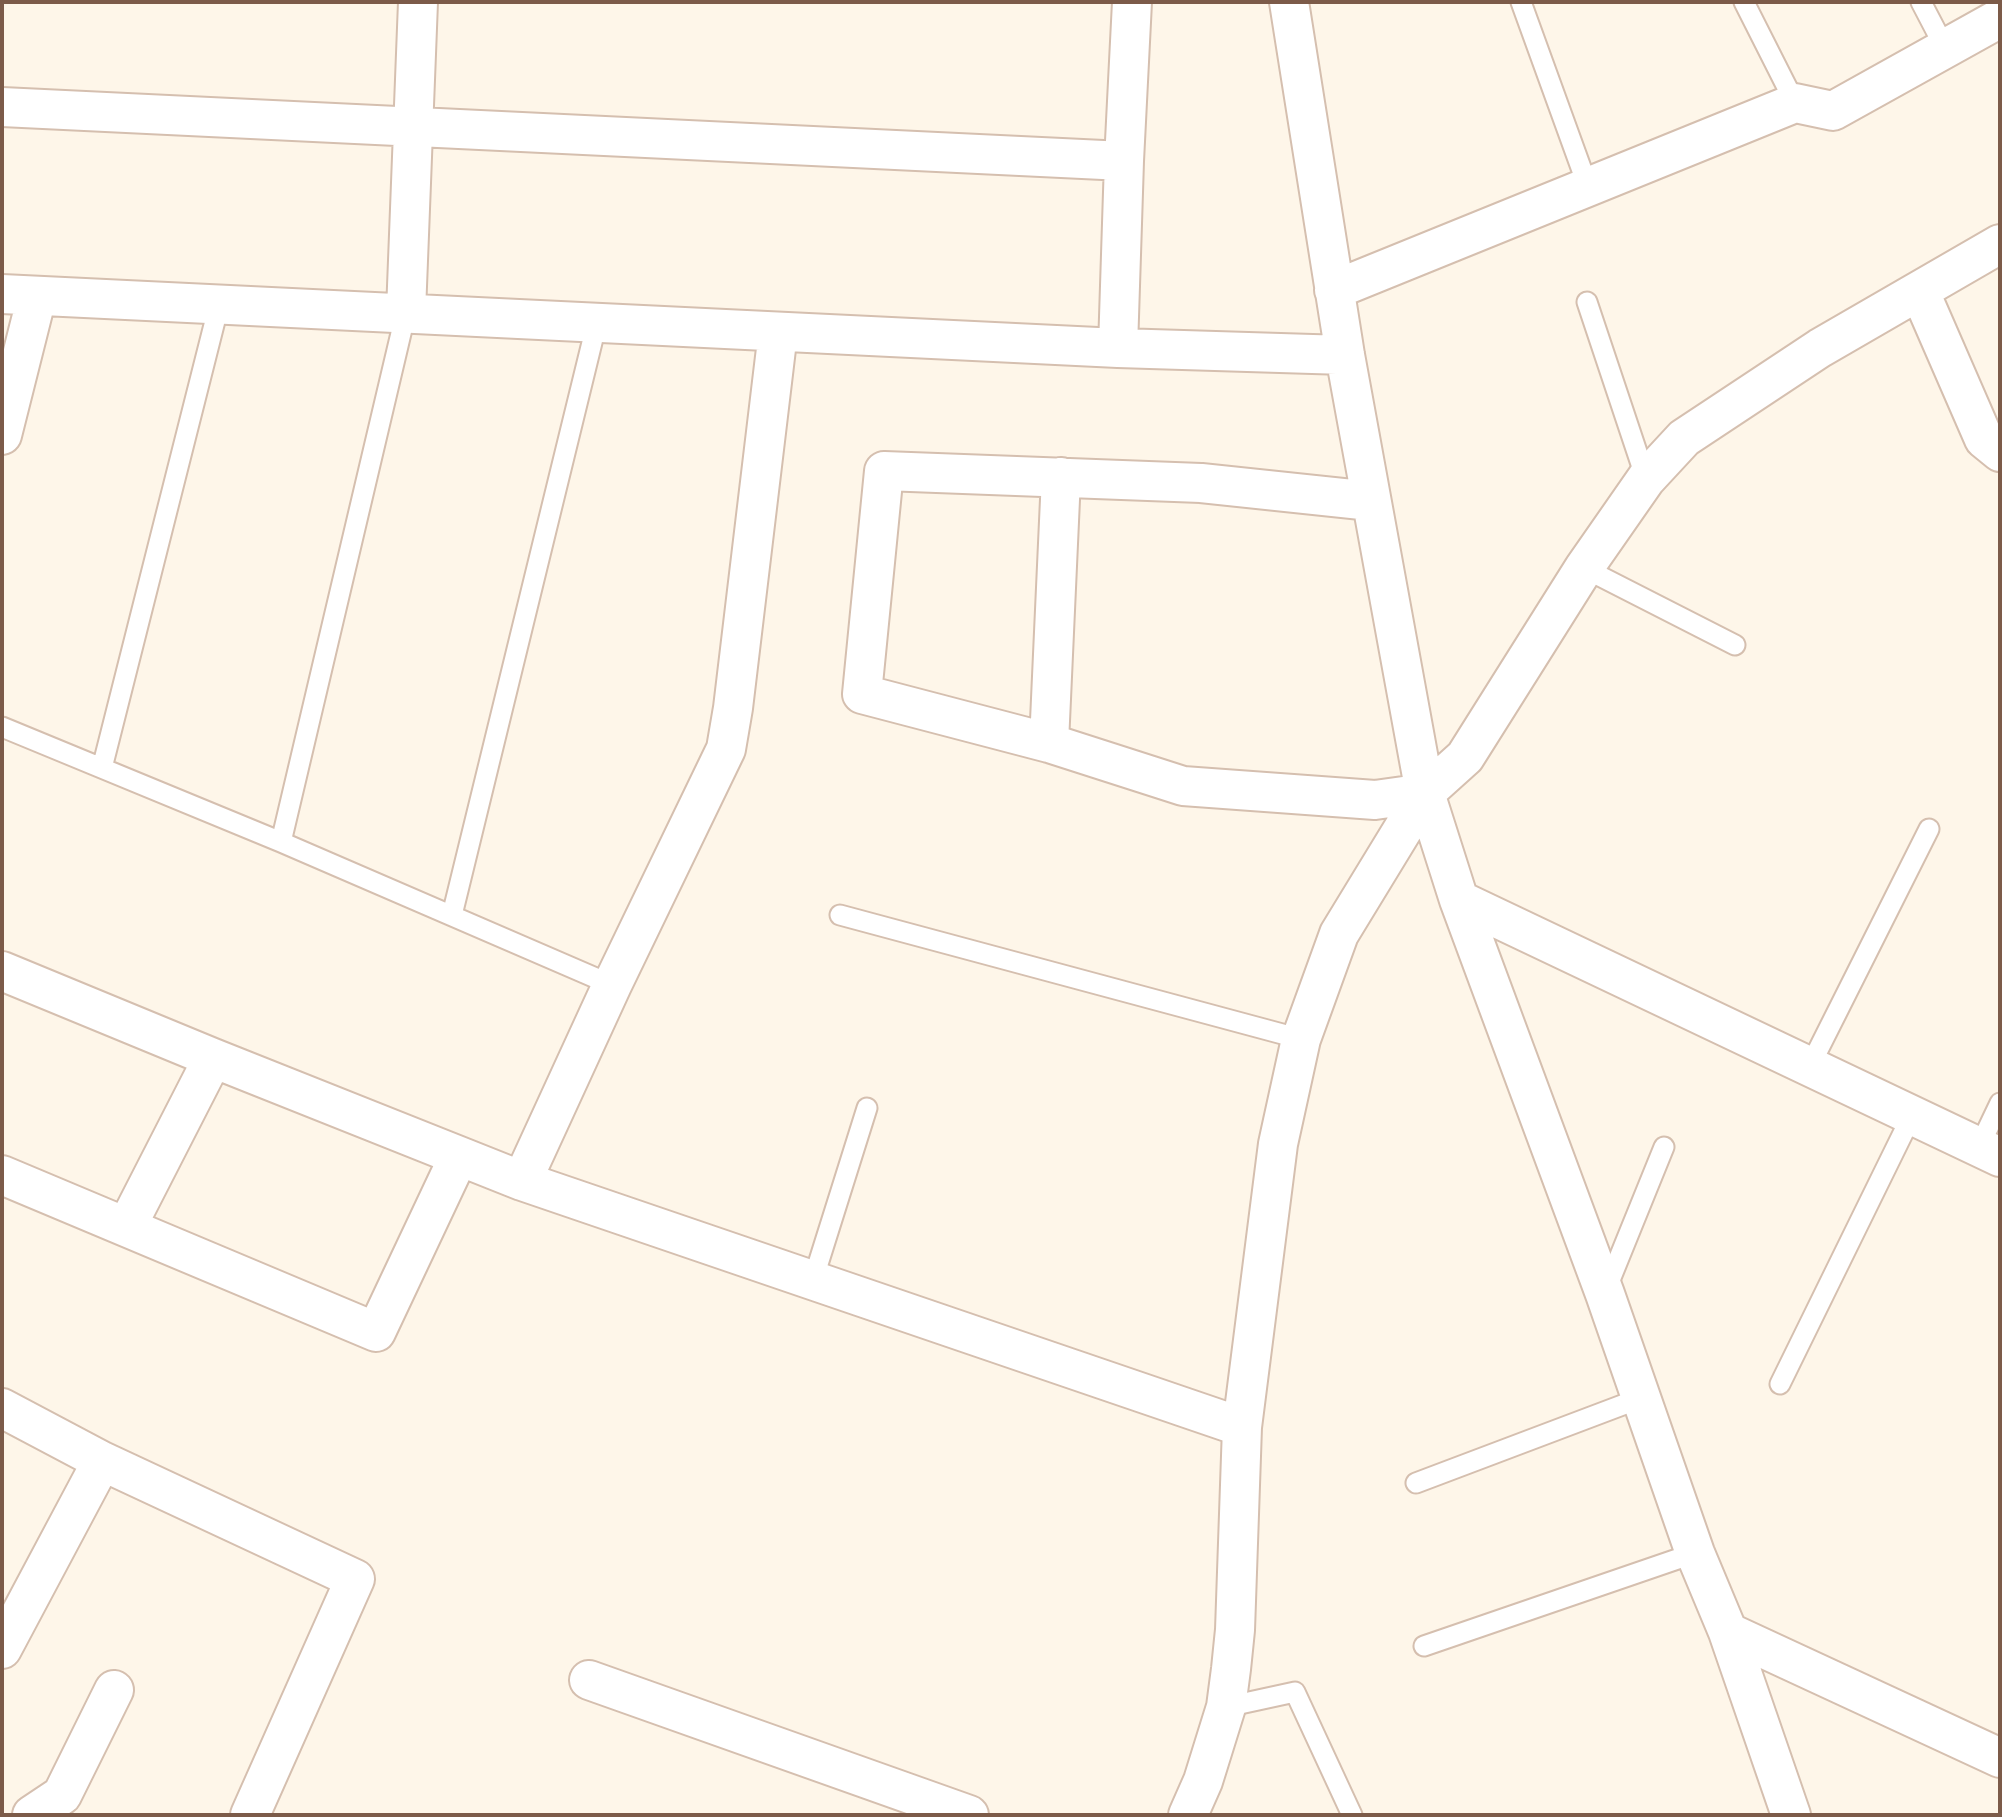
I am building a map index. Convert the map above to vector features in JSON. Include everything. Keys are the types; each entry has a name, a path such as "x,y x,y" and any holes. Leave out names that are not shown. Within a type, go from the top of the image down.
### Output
{"street":[{"path":"406,312 418,2"},
{"path":"1118,348 1132,2"},
{"path":"1289,2 1345,355 1425,793 1460,900 1605,1294 1695,1553 1728,1632 1791,1815"},
{"path":"1334,290 1795,103 1833,111 2000,18"},
{"path":"2,107 1124,161"},
{"path":"1188,1815 1203,1781 1226,1707 1235,1630 1242,1427 1278,1144 1301,1039 1339,934 1425,793 1465,757 1584,568 1646,479 1684,438 1820,348 2000,244"},
{"path":"1920,292 1984,439 2000,453"},
{"path":"2,435 20,295 1118,348 1345,355"},
{"path":"522,1181 612,985 726,749 778,332"},
{"path":"1371,501 1201,483 884,471 862,694 1049,743 1183,786 1375,800 1425,793"},
{"path":"1049,743 1061,477"},
{"path":"1460,900 1990,1152"},
{"path":"2,971 522,1181 1242,1427"},
{"path":"127,1226 213,1058"},
{"path":"2,1175 376,1332 459,1156"},
{"path":"2,1408 102,1461 355,1579 250,1815"},
{"path":"2,1649 102,1461"},
{"path":"1728,1632 2000,1758"},
{"path":"589,1679 969,1815"},
{"path":"32,1815 62,1795 114,1689"}],"lane":[{"path":"1521,2 1588,187"},
{"path":"1744,2 1795,103"},
{"path":"1921,2 1945,48"},
{"path":"1587,302 1646,479"},
{"path":"103,768 219,305"},
{"path":"281,842 406,312"},
{"path":"452,915 597,322"},
{"path":"1584,568 1735,645"},
{"path":"2,727 281,842 612,985"},
{"path":"1810,1066 1929,830"},
{"path":"841,915 1301,1039"},
{"path":"1990,1152 2000,1103"},
{"path":"813,1280 867,1108"},
{"path":"1780,1384 1912,1115"},
{"path":"1605,1294 1664,1147"},
{"path":"1416,1483 1641,1398"},
{"path":"1424,1646 1695,1553"},
{"path":"1226,1707 1295,1692 1352,1815"}]}
